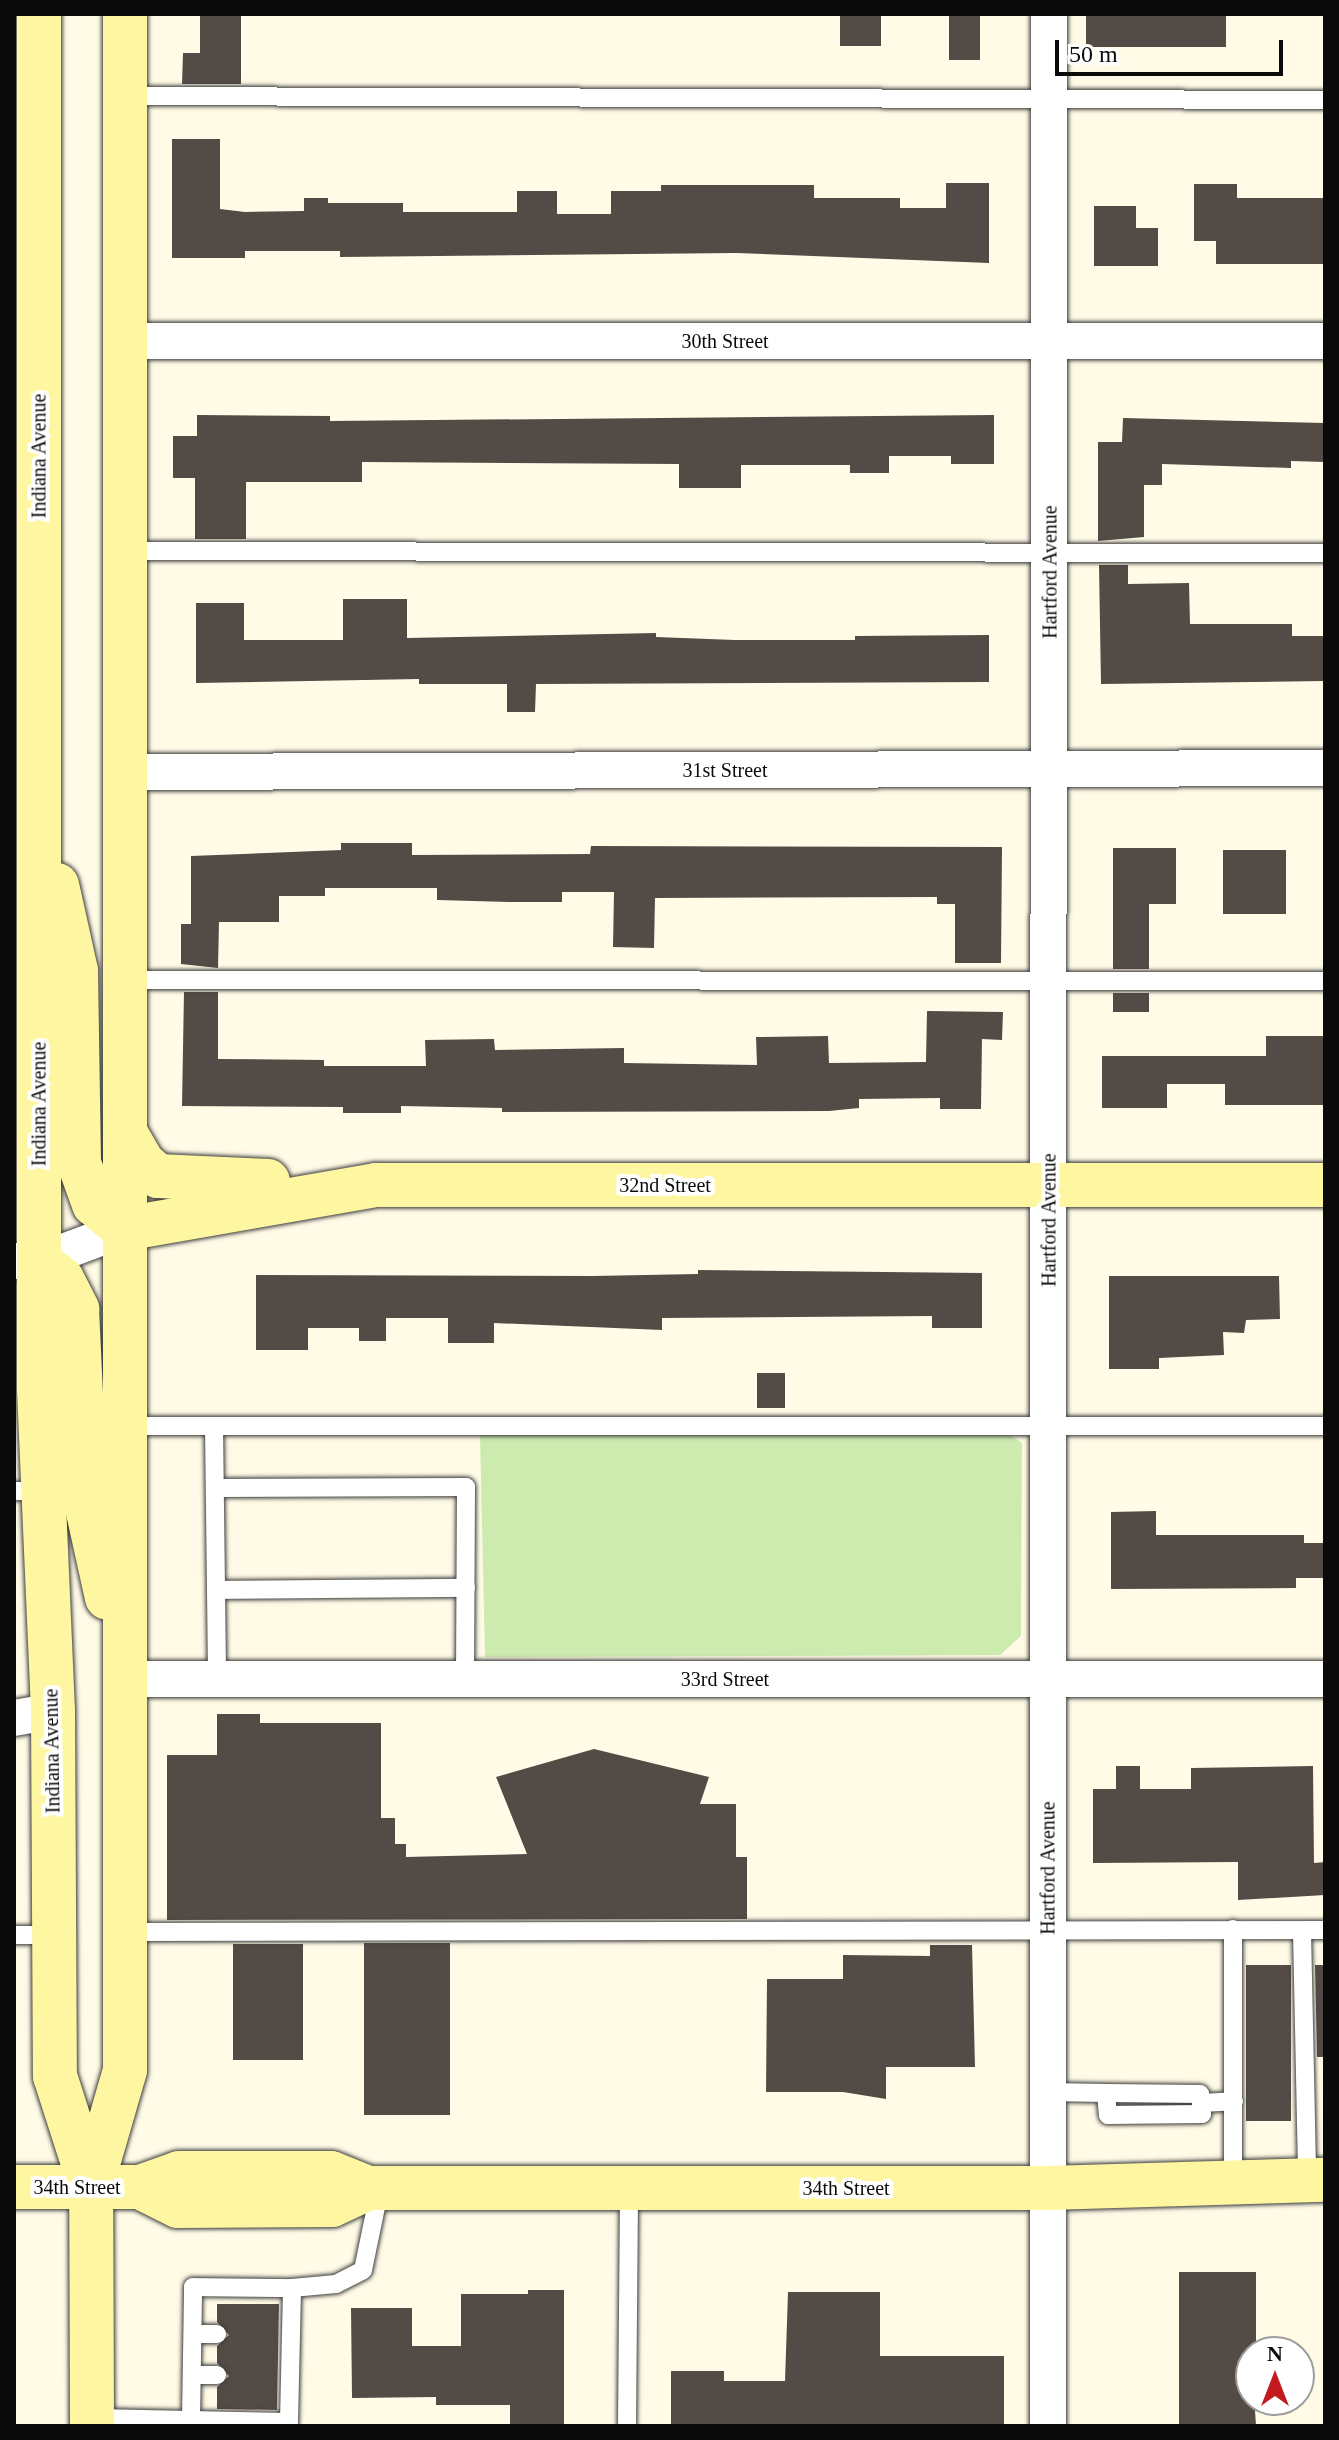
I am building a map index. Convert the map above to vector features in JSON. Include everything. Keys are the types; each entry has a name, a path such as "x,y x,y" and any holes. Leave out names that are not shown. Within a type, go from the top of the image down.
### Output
{"main road":[{"name":"Indiana Avenue","path":"39,14 26,110 26,1261 34,1935 55,2076 91,2188"},
{"name":"Indiana Avenue","path":"92,2422 91,2188 125,2070 125,14"},
{"path":"26,800 76,971 79,1163 94,1204 124,1229"},
{"path":"125,1132 149,1170 169,1178 375,1185"},
{"name":"32nd Street","path":"124,1229 375,1185 1325,1185"},
{"path":"26,1261 62,1279 77,1309 86,1503 125,1679"},
{"name":"34th Street","path":"14,2187 140,2187 178,2206 332,2205 374,2188 1048,2188 1316,2180"}],"street":[{"name":"Hartford Avenue","path":"1048,2426 1049,14"},
{"name":"30th Street","path":"125,341 1325,341"},
{"name":"31st Street","path":"125,772 1325,768"},
{"name":"32nd Street","path":"26,1261 124,1229"},
{"name":"33rd Street","path":"125,1679 1325,1679"}],"lane":[{"path":"125,96 1325,100"},
{"path":"125,551 1050,549 1325,553"},
{"path":"125,980 1325,981"},
{"path":"125,1426 1325,1426"},
{"path":"214,1426 217,1679"},
{"path":"215,1488 466,1487 465,1679"},
{"path":"216,1590 466,1588"},
{"path":"1233,1929 1233,2181"},
{"path":"125,1932 1325,1930"},
{"path":"1302,1931 1316,2180"},
{"path":"1048,2092 1106,2093 1108,2115 1202,2114 1201,2103 1234,2101"},
{"path":"191,2420 193,2287 292,2288 336,2284 363,2270 374,2188"},
{"path":"627,2426 629,2188"},
{"path":"92,2422 289,2422 284,2377 285,2333 292,2288"},
{"path":"193,2334 217,2334"},
{"path":"192,2375 217,2375"}],"green space":[{"path":"1009,1434 1022,1443 1021,1636 1000,1655 485,1657 480,1435"}],"building":[{"path":"200,14 241,14 241,84 182,84 183,53 200,53"},
{"path":"840,14 881,14 881,46 840,46"},
{"path":"949,14 980,14 980,60 949,60"},
{"path":"1086,14 1226,14 1226,47 1086,47"},
{"path":"172,139 220,139 220,209 245,212 304,211 304,198 328,198 328,203 403,203 403,212 517,212 517,191 557,191 557,214 611,214 611,191 661,191 661,185 814,185 814,198 900,198 900,208 946,208 946,183 989,183 989,263 736,253 340,257 340,251 245,251 245,258 172,258"},
{"path":"1194,184 1237,184 1237,198 1325,198 1325,264 1216,264 1216,241 1194,241"},
{"path":"1094,206 1136,206 1136,228 1158,228 1158,266 1094,266"},
{"path":"197,415 330,416 330,421 994,415 994,464 951,464 951,456 889,456 889,473 850,473 850,465 741,465 741,488 679,488 679,464 362,462 362,482 246,482 246,539 195,539 195,478 173,478 173,436 197,436"},
{"path":"1123,418 1325,423 1325,462 1291,461 1291,468 1162,464 1162,485 1144,485 1144,537 1098,541 1098,442 1122,442"},
{"path":"1099,565 1128,565 1128,584 1189,583 1190,624 1292,624 1292,636 1325,636 1325,681 1101,684"},
{"path":"343,599 407,599 407,638 656,633 656,637 735,640 855,640 855,636 989,635 989,682 536,684 535,712 507,712 507,684 419,684 419,679 196,683 196,603 244,603 244,640 343,640"},
{"path":"341,843 412,843 412,855 590,854 591,846 1002,847 1001,963 955,963 955,904 937,904 937,897 655,898 654,948 613,947 614,892 562,892 562,902 509,902 437,900 437,888 325,888 325,896 279,896 279,922 219,922 218,968 181,964 181,924 191,924 191,856 341,850"},
{"path":"1113,848 1176,848 1176,904 1149,904 1149,969 1113,969"},
{"path":"1223,850 1286,850 1286,914 1223,914"},
{"path":"184,992 218,992 218,1059 324,1060 324,1066 426,1066 425,1040 494,1039 495,1050 624,1048 624,1063 757,1065 756,1037 828,1036 829,1063 926,1062 927,1011 1003,1012 1002,1040 982,1039 981,1109 940,1109 940,1098 859,1099 859,1108 829,1111 502,1112 502,1108 401,1106 401,1113 343,1113 343,1107 182,1106"},
{"path":"1113,993 1149,993 1149,1012 1113,1012"},
{"path":"1266,1036 1325,1036 1325,1105 1225,1105 1225,1084 1167,1084 1167,1108 1102,1108 1102,1056 1266,1056"},
{"path":"698,1270 982,1273 982,1328 932,1328 932,1316 662,1318 662,1330 494,1323 494,1343 448,1343 448,1318 386,1318 386,1341 359,1341 359,1328 308,1328 308,1350 256,1350 256,1275 593,1276 698,1274"},
{"path":"1109,1276 1279,1276 1280,1319 1246,1320 1244,1333 1223,1332 1224,1355 1159,1358 1159,1369 1109,1369"},
{"path":"757,1373 785,1373 785,1408 757,1408"},
{"path":"1156,1511 1156,1535 1304,1535 1304,1543 1325,1543 1325,1578 1296,1578 1296,1588 1111,1589 1111,1512"},
{"path":"217,1714 260,1714 260,1723 381,1723 381,1818 395,1818 395,1844 406,1844 406,1857 527,1854 496,1777 594,1749 709,1777 700,1804 736,1804 736,1857 747,1857 747,1919 167,1920 167,1755 217,1755"},
{"path":"1116,1766 1140,1766 1140,1789 1191,1789 1191,1768 1313,1766 1314,1863 1325,1862 1325,1895 1238,1900 1238,1862 1093,1863 1093,1789 1116,1789"},
{"path":"364,1943 450,1943 450,2115 364,2115"},
{"path":"233,1944 303,1944 303,2060 233,2060"},
{"path":"930,1945 972,1945 975,2067 886,2067 886,2099 843,2092 766,2092 767,1979 843,1979 843,1955 930,1956"},
{"path":"1246,1965 1291,1965 1291,2121 1246,2121"},
{"path":"1315,1965 1325,1965 1325,2057 1317,2057"},
{"path":"1179,2272 1256,2272 1256,2336 1235,2336 1235,2416 1255,2416 1256,2425 1179,2425"},
{"path":"528,2290 564,2290 564,2426 510,2426 510,2405 436,2405 436,2397 352,2398 351,2308 412,2308 412,2346 461,2346 461,2294 528,2294"},
{"path":"788,2292 880,2292 880,2356 1004,2356 1004,2426 671,2426 671,2371 724,2371 724,2381 785,2381"},
{"path":"217,2304 279,2304 277,2410 217,2409 217,2387 229,2376 217,2363 217,2346 229,2335 217,2322"}]}
